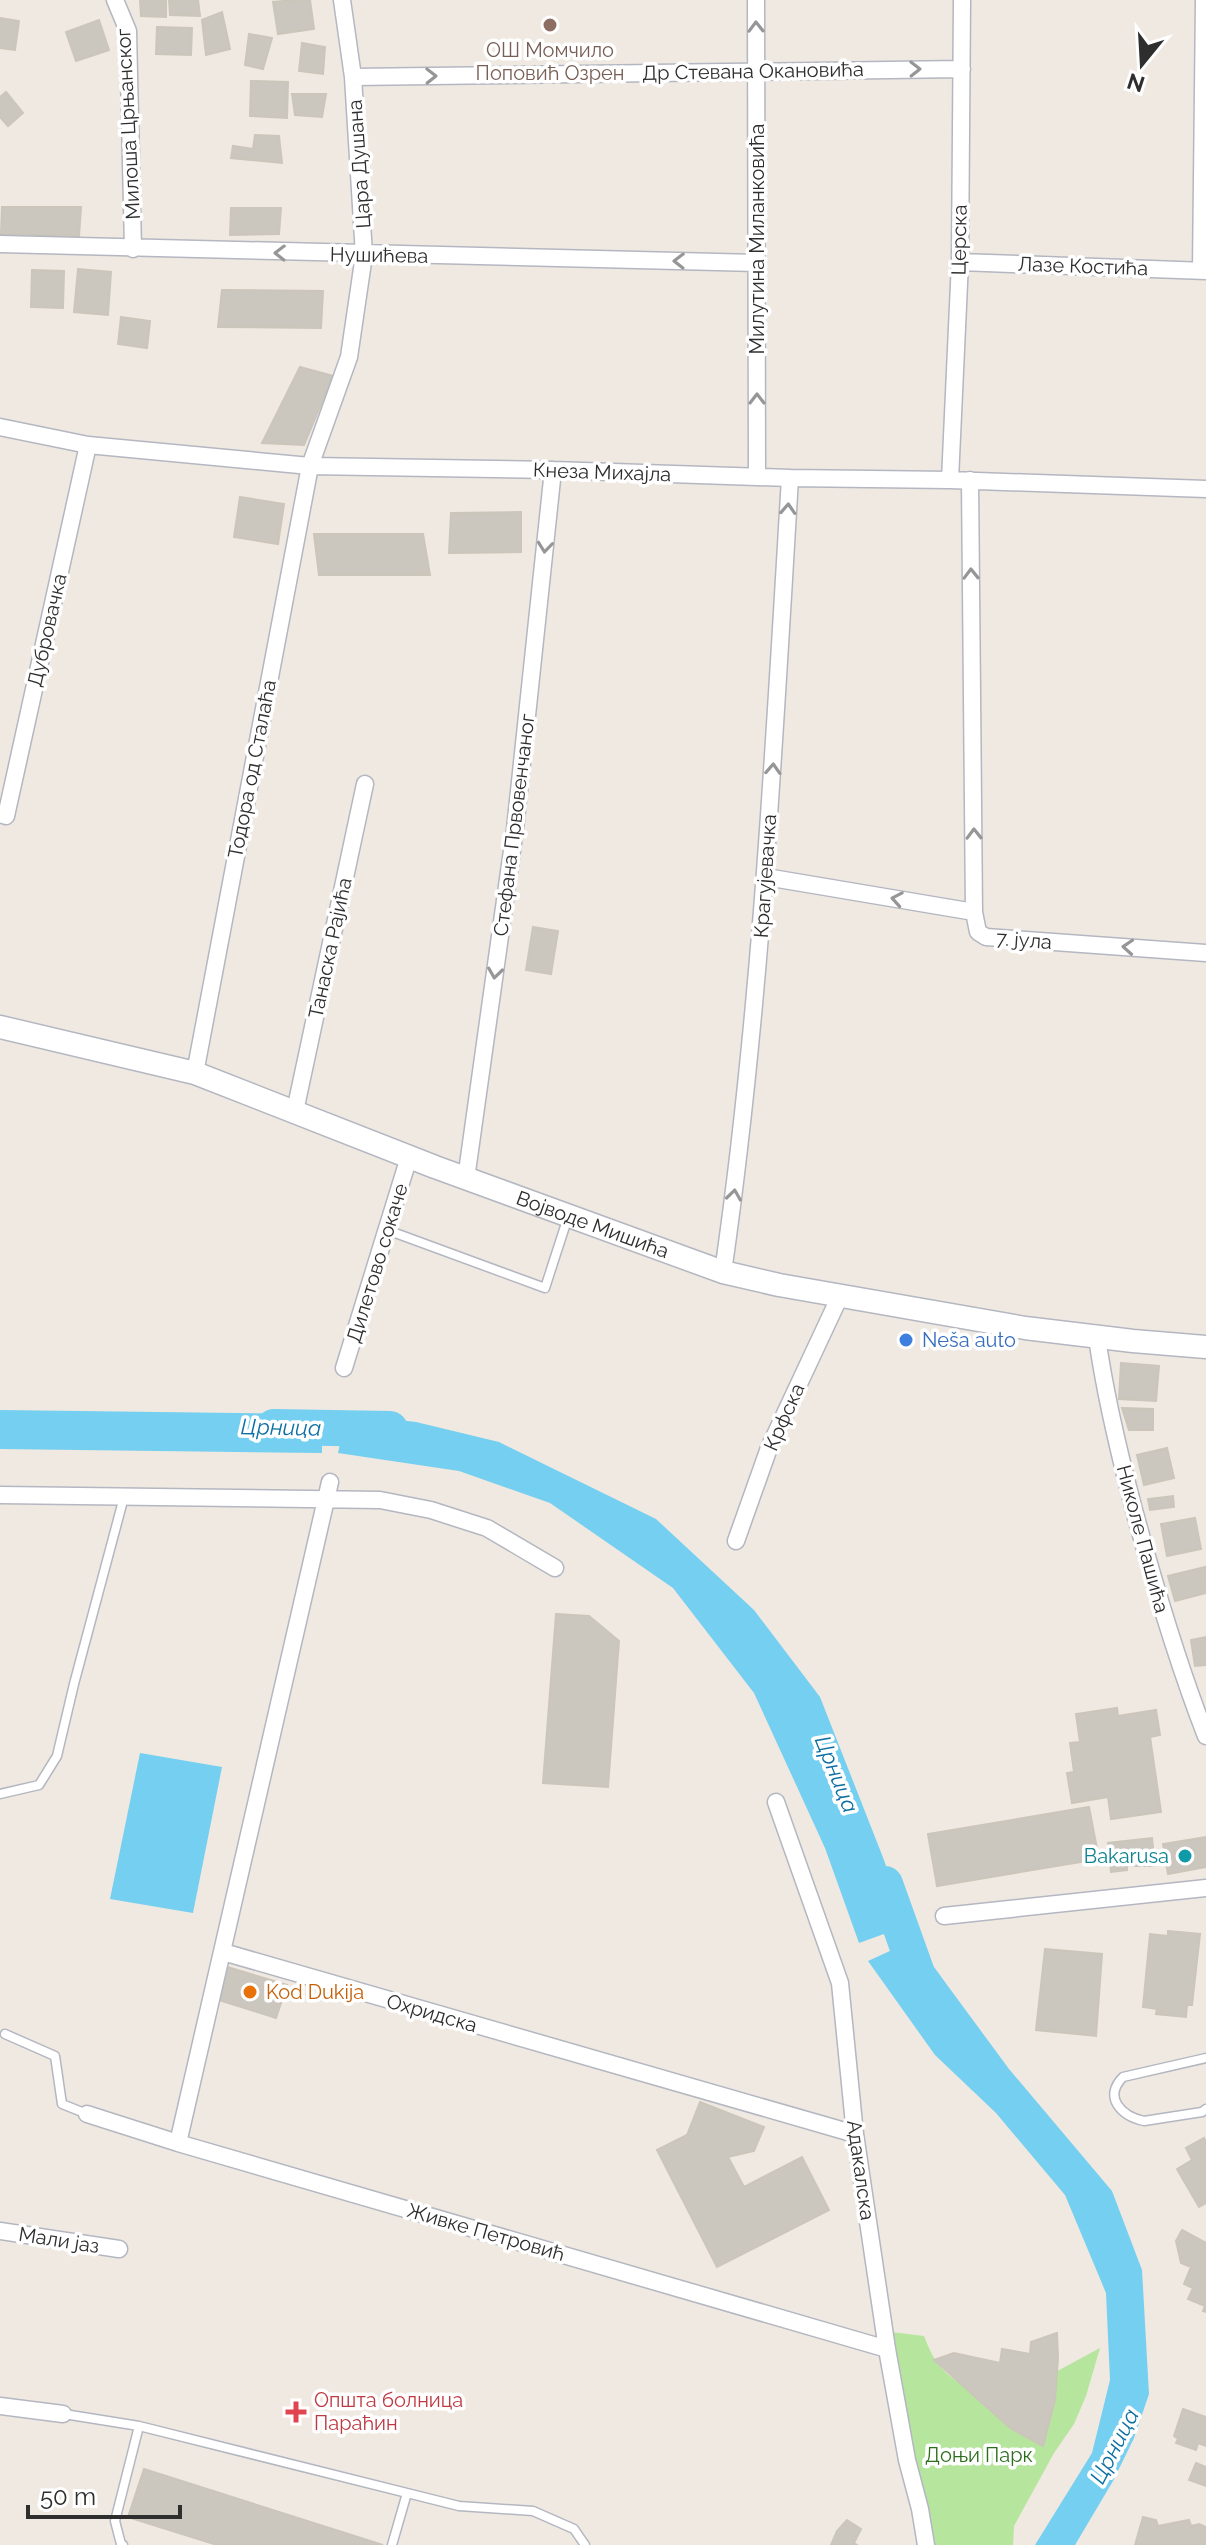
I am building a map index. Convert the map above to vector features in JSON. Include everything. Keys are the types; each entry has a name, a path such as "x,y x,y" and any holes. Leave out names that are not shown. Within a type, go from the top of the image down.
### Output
{"main road":[{"name":"Војводе Мишића","path":"0,1027 195,1073 466,1179 723,1272 1025,1328 1206,1347"}],"street":[{"name":"Милоша Црњанског","path":"115,0 128,31 133,249"},
{"name":"Цара Душана","path":"310,466 349,357 364,255 353,77 342,0"},
{"name":"Милутина Миланковића","path":"756,0 757,477"},
{"name":"Церска","path":"950,480 960,262 962,0"},
{"path":"1203,271 1204,0"},
{"name":"Др Стевана Окановића","path":"353,77 962,69"},
{"name":"Нушићева","path":"0,244 757,263"},
{"name":"Лазе Костића","path":"960,262 1203,271"},
{"name":"Кнеза Михајла","path":"0,427 88,445 310,466 970,480 1206,489"},
{"name":"Дубровачка","path":"3,815 88,445"},
{"name":"Тодора од Сталаћа","path":"195,1073 310,466"},
{"name":"Стефана Првовенчаног","path":"466,1179 515,829 553,470"},
{"name":"Крагујевачка","path":"723,1272 747,1093 766,877 790,478"},
{"path":"970,480 974,912"},
{"name":"Танаска Рајића","path":"295,1111 365,784"},
{"name":"7. јула","path":"766,877 974,912 978,932 986,937 1206,953"},
{"name":"Дилетово сокаче","path":"344,1368 409,1157"},
{"name":"Крфска","path":"736,1541 769,1448 840,1296"},
{"name":"Николе Пашића","path":"1097,1337 1107,1404 1147,1559 1177,1659 1206,1736"},
{"path":"178,2143 330,1482"},
{"path":"0,1495 380,1500 431,1510 487,1528 555,1568"},
{"name":"Адакалска","path":"776,1802 840,1983 855,2134 887,2349 926,2545"},
{"path":"944,1916 1206,1888"},
{"name":"Охридска","path":"223,1952 855,2134"},
{"name":"Живке Петровић","path":"87,2114 887,2349"},
{"name":"Мали јаз","path":"0,2231 119,2249"},
{"path":"0,2406 63,2414"}],"lane":[{"path":"387,1230 545,1288 569,1216"},
{"path":"0,1794 39,1785 57,1756 124,1497"},
{"path":"5,2034 55,2056 62,2104 87,2114"},
{"path":"1206,2058 1123,2077 1116,2085 1114,2096 1122,2111 1144,2121 1206,2109"},
{"path":"63,2414 139,2426 459,2506 533,2511 574,2529 585,2545"},
{"path":"123,2545 115,2521 139,2426"},
{"path":"392,2545 407,2493"}],"green space":[{"name":"Доњи Парк","path":"891,2332 924,2336 938,2364 954,2379 961,2384 982,2379 1009,2397 1100,2348 1074,2424 1054,2453 1014,2526 1013,2545 934,2545 902,2402"}],"water":[{"path":"0,1410 322,1414 322,1453 0,1449"},
{"path":"346,1414 416,1422 499,1442 656,1519 754,1610 820,1697 884,1860 906,1926 859,1943 825,1848 754,1693 673,1588 550,1503 459,1471 338,1453"},
{"path":"140,1753 222,1767 193,1913 110,1899"},
{"path":"914,1940 1009,2069 1112,2191 1142,2270 1149,2394 1134,2438 1113,2481 1075,2545 1035,2545 1092,2453 1110,2380 1106,2293 1065,2195 996,2113 935,2055 868,1961"}],"building":[{"path":"140,0 166,0 166,17 141,16"},
{"path":"169,0 198,0 200,16 170,15"},
{"path":"310,0 314,29 278,34 273,2"},
{"path":"222,12 230,49 206,55 202,20"},
{"path":"0,18 19,21 15,50 0,48"},
{"path":"99,20 109,50 76,61 66,32"},
{"path":"157,27 192,28 191,55 156,54"},
{"path":"249,34 272,38 263,69 245,65"},
{"path":"302,43 325,47 323,74 299,71"},
{"path":"251,81 288,82 287,118 250,116"},
{"path":"6,92 23,113 8,126 0,117 0,97"},
{"path":"292,94 326,94 322,117 295,115"},
{"path":"255,135 279,136 282,163 231,158 233,146 253,149"},
{"path":"2,207 81,207 79,236 1,234"},
{"path":"231,208 281,208 279,234 230,235"},
{"path":"78,269 111,272 108,315 74,312"},
{"path":"32,270 64,271 63,308 31,307"},
{"path":"222,290 323,291 321,328 218,327"},
{"path":"121,317 150,321 147,348 118,344"},
{"path":"300,367 333,376 304,445 262,443"},
{"path":"240,497 284,504 278,544 234,537"},
{"path":"521,512 521,552 449,553 451,513"},
{"path":"314,534 423,534 430,575 319,575"},
{"path":"533,927 558,931 551,974 526,970"},
{"path":"1121,1363 1159,1366 1156,1401 1119,1399"},
{"path":"1122,1408 1153,1409 1153,1430 1129,1430"},
{"path":"1167,1448 1174,1478 1144,1485 1137,1455"},
{"path":"1173,1496 1174,1507 1150,1510 1148,1499"},
{"path":"1195,1518 1201,1549 1167,1556 1161,1524"},
{"path":"1205,1567 1206,1593 1175,1601 1168,1576"},
{"path":"556,1614 589,1616 619,1641 608,1787 543,1783"},
{"path":"1206,1637 1206,1665 1195,1666 1191,1640"},
{"path":"1117,1708 1118,1716 1156,1710 1160,1735 1150,1737 1161,1812 1111,1819 1108,1797 1072,1803 1067,1773 1074,1772 1070,1743 1080,1742 1076,1714"},
{"path":"1089,1807 1099,1859 937,1886 928,1834"},
{"name":"Bakarusa","path":"1206,1837 1206,1867 1168,1874 1163,1844"},
{"path":"1152,1838 1155,1866 1127,1866 1127,1870 1111,1872 1108,1843"},
{"path":"1168,1931 1200,1934 1192,2005 1187,2005 1186,2017 1156,2014 1157,2009 1143,2007 1150,1934 1168,1936"},
{"path":"1045,1949 1102,1954 1096,2036 1036,2030"},
{"name":"Kod Dukija","path":"224,1966 287,1985 276,2018 213,1998"},
{"path":"700,2102 764,2127 754,2151 728,2157 744,2187 802,2157 829,2210 717,2267 657,2150 687,2135"},
{"path":"1204,2138 1206,2203 1199,2207 1177,2169 1192,2160 1186,2148"},
{"path":"1182,2230 1206,2243 1206,2312 1203,2311 1205,2306 1188,2299 1193,2288 1184,2284 1191,2267 1181,2263 1176,2241"},
{"path":"1057,2333 1055,2400 1043,2446 1010,2428 934,2360 954,2353 1000,2363 1002,2349 1030,2354 1031,2342"},
{"path":"1183,2409 1206,2417 1206,2446 1198,2443 1196,2450 1176,2443 1178,2439 1174,2436"},
{"path":"1196,2463 1206,2467 1206,2486 1189,2480"},
{"path":"144,2469 383,2545 217,2545 128,2517"},
{"path":"1143,2517 1156,2520 1158,2526 1189,2520 1191,2526 1199,2524 1206,2527 1206,2545 1135,2545"},
{"path":"847,2520 861,2529 854,2543 857,2545 831,2545 837,2531"}],"waterway":[{"name":"Црница","path":"274,1427 390,1429"},
{"name":"Црница","path":"885,1884 918,1976 927,1988"}],"place":[{"name":"ОШ Момчило Поповић Озрен","path":"550,25"},
{"name":"Neša auto","path":"906,1340"},
{"name":"Bakarusa","path":"1185,1856"},
{"name":"Kod Dukija","path":"250,1992"},
{"name":"Општа болница Параћин","path":"296,2412"}]}
